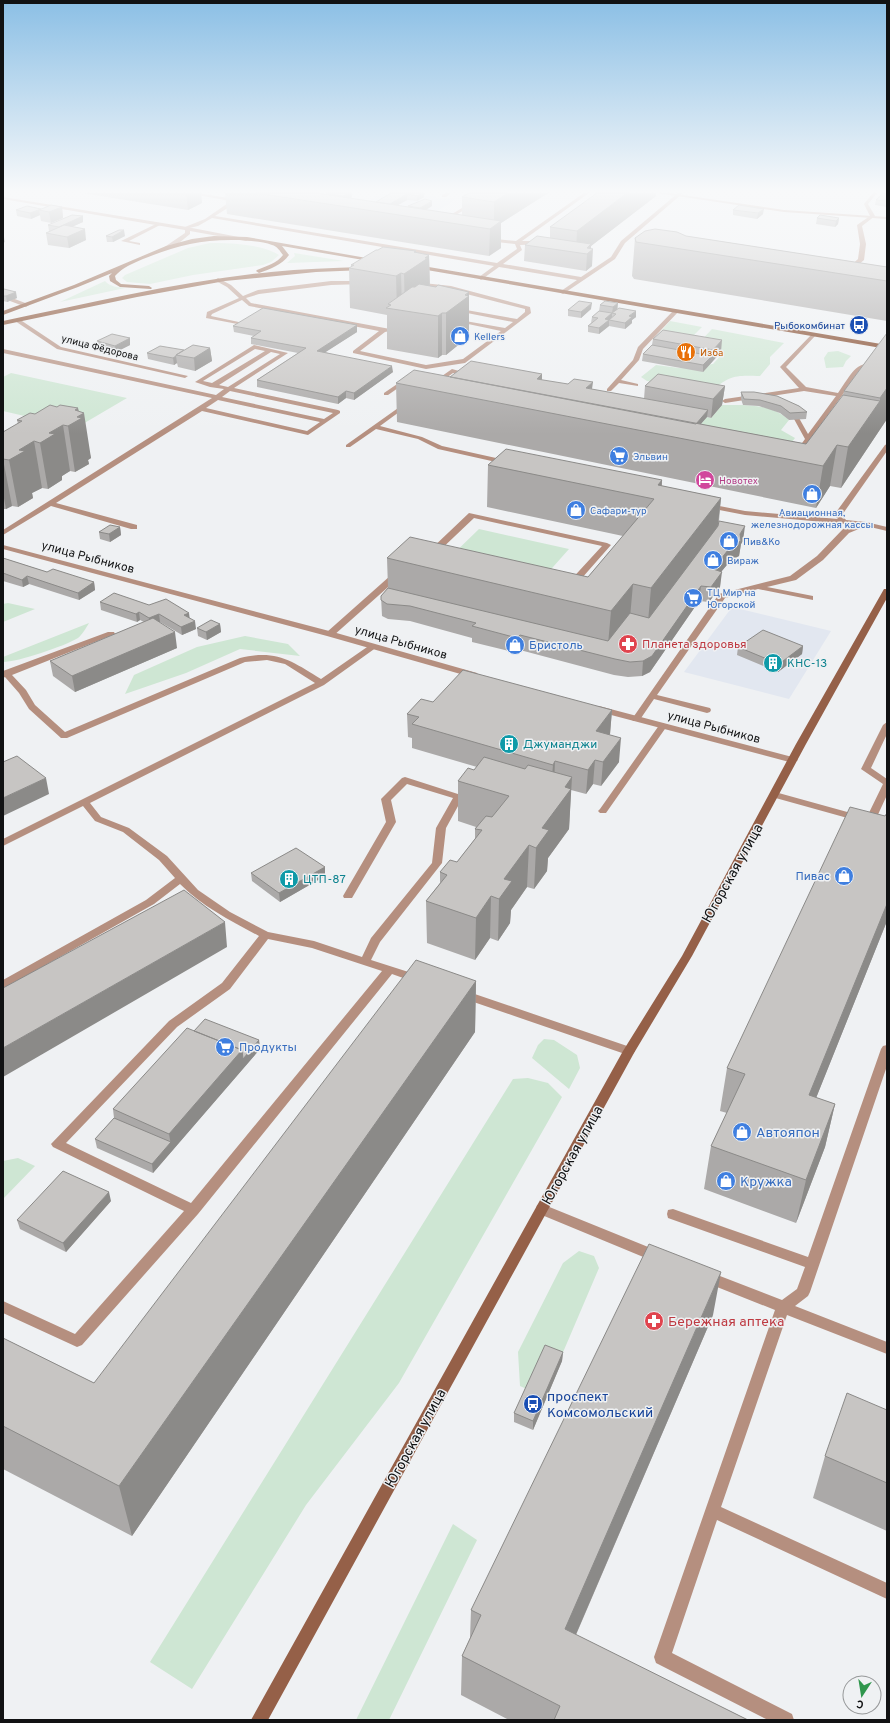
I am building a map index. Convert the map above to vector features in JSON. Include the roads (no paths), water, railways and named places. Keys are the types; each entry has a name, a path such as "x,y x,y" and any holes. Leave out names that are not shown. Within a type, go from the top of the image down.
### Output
{"main road":[{"path":"3,313 107,273"},
{"path":"114,273 112,276 112,281 120,285 153,288 272,273"},
{"path":"244,276 251,273"},
{"path":"454,273 887,347"},
{"path":"3,323 175,286"},
{"name":"Югорская улица","path":"259,1720 629,1051 687,956 793,760 887,591"}],"street":[{"path":"481,278 488,273"},
{"path":"549,273 582,279"},
{"path":"563,292 590,273"},
{"path":"218,280 229,286 249,304 384,330 392,330"},
{"path":"246,325 208,317 209,313 258,292 331,283 373,281"},
{"path":"384,330 355,352 426,367 465,361 528,313 528,308 451,288 407,282"},
{"path":"12,300 26,305"},
{"path":"452,308 518,321"},
{"path":"609,390 636,360 640,348 676,311"},
{"path":"446,319 506,330"},
{"name":"улица Фёдорова","path":"17,320 38,336 59,348 185,376"},
{"path":"804,389 783,367 813,335"},
{"path":"3,534 201,410 230,388 285,353 254,347 198,382 230,388 338,412 308,433 201,410"},
{"path":"201,393 270,350"},
{"path":"3,351 325,421"},
{"path":"792,461 860,367 872,364 887,366"},
{"path":"419,371 426,367"},
{"path":"427,389 452,371 464,373"},
{"path":"386,394 413,376"},
{"path":"438,380 452,383"},
{"path":"618,381 636,385"},
{"path":"725,401 804,389 840,395"},
{"path":"348,446 415,398"},
{"path":"797,419 808,439"},
{"path":"375,427 420,438 440,448 514,464"},
{"path":"364,435 374,438"},
{"path":"844,522 838,515 887,446"},
{"path":"698,503 744,513 866,524 887,529"},
{"path":"50,504 134,527"},
{"path":"427,558 472,515 607,545 567,590"},
{"path":"636,719 722,596 793,578 820,558 846,531 866,524"},
{"name":"улица Рыбников","path":"3,547 330,634 373,648 486,678"},
{"path":"330,634 393,578 404,573"},
{"path":"757,587 810,598"},
{"path":"111,634 5,674 23,692 32,707 64,736 243,660 267,657 288,662 321,683"},
{"path":"3,843 321,683 373,648"},
{"path":"651,696 707,710"},
{"name":"улица Рыбников","path":"591,707 793,760"},
{"path":"870,821 887,784 866,769 887,725"},
{"path":"603,811 663,726"},
{"path":"348,896 391,822 386,799 405,780 458,797 441,828 437,863 375,941 364,962"},
{"path":"775,795 887,826"},
{"path":"85,802 98,819 126,830 163,858 194,892 226,914 265,935 314,945 426,982"},
{"path":"3,984 150,902 181,879"},
{"path":"193,1210 57,1144 173,1024 226,986 265,935"},
{"path":"3,1307 77,1341 193,1210 390,969"},
{"path":"456,992 629,1051"},
{"path":"786,1720 662,1657 783,1307 803,1292 887,1049"},
{"path":"542,1209 666,1260"},
{"path":"673,1214 812,1264"},
{"path":"695,1272 887,1348"},
{"path":"713,1510 887,1590"}],"place":[{"name":"Рыбокомбинат","path":"859,325"},
{"name":"Kellers","path":"460,336"},
{"name":"Изба","path":"686,352"},
{"name":"Эльвин","path":"619,456"},
{"name":"Новотех","path":"705,480"},
{"name":"Авиационная, железнодорожная кассы","path":"812,494"},
{"name":"Сафари-тур","path":"576,510"},
{"name":"Пив&Ко","path":"729,541"},
{"name":"Вираж","path":"713,560"},
{"name":"ТЦ Мир на Югорской","path":"693,598"},
{"name":"Планета здоровья","path":"628,644"},
{"name":"Бристоль","path":"515,645"},
{"name":"КНС-13","path":"773,663"},
{"name":"Джуманджи","path":"509,744"},
{"name":"Пивас","path":"844,876"},
{"name":"ЦТП-87","path":"289,879"},
{"name":"Продукты","path":"225,1047"},
{"name":"Автояпон","path":"742,1132"},
{"name":"Кружка","path":"726,1181"},
{"name":"Бережная аптека","path":"654,1321"},
{"name":"проспект Комсомольский","path":"533,1404"}]}
